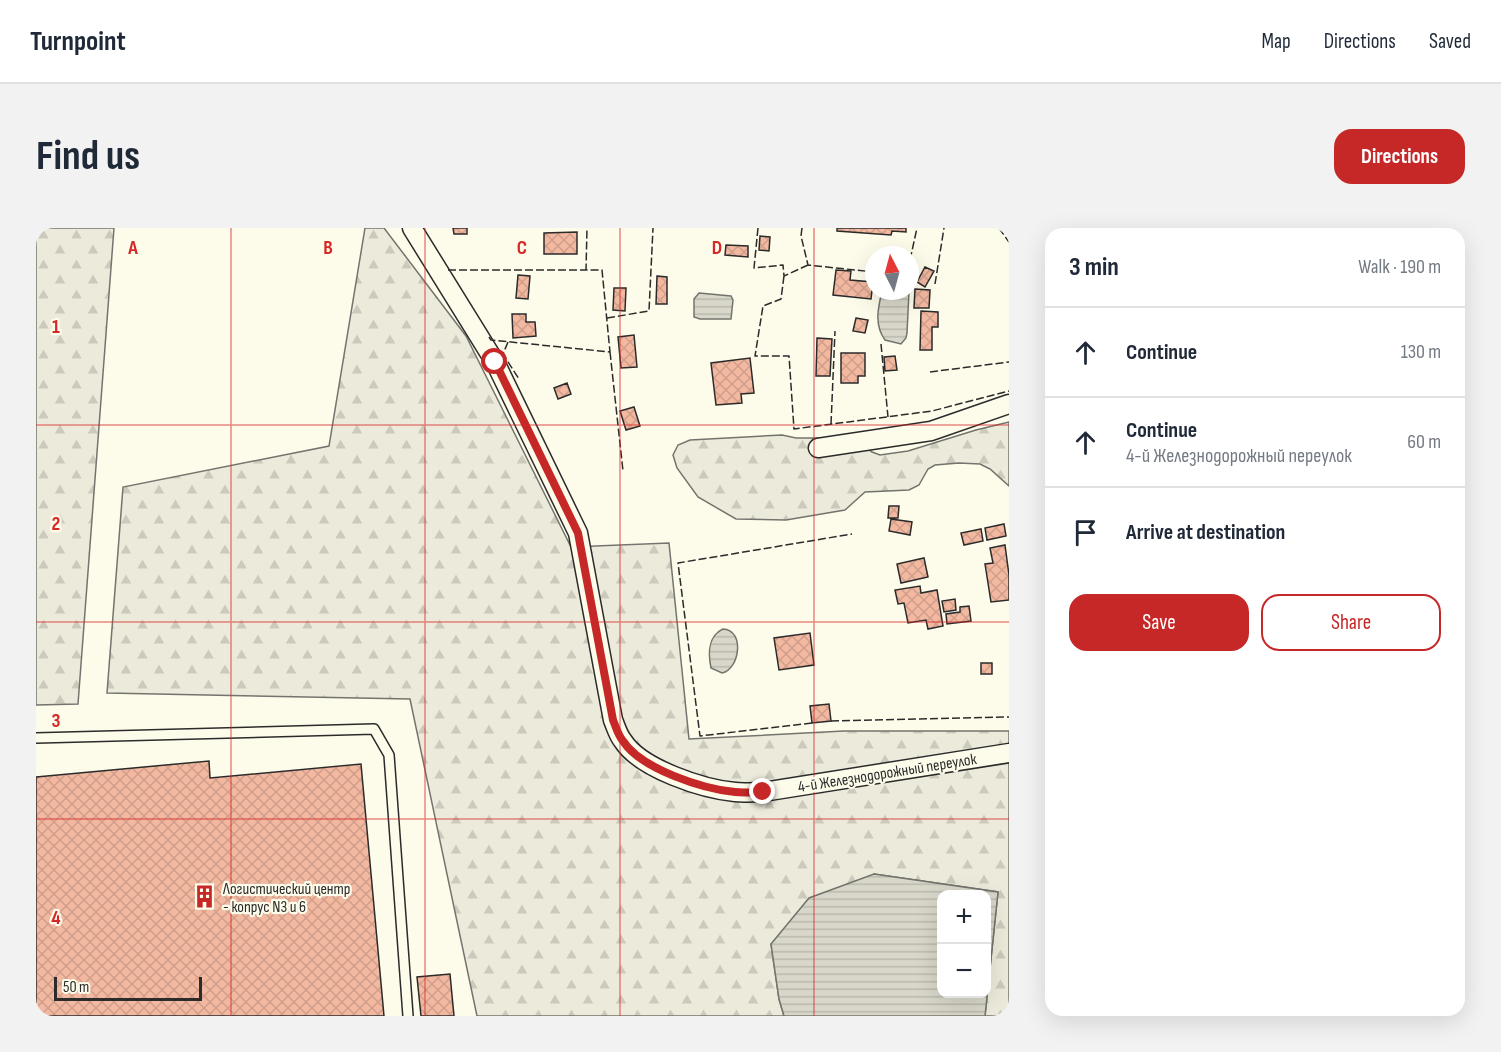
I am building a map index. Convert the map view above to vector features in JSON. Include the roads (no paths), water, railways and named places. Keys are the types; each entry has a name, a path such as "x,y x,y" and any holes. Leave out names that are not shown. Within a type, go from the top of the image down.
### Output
{"street":[{"name":"4-й Железнодорожный переулок","path":"412,228 495,362 578,533 613,720 623,742 637,757 654,768 706,786 734,792 763,792 1009,753"},
{"path":"818,448 931,431 1009,404"}],"lane":[{"path":"36,738 374,729 389,755 408,1016"}],"place":[{"name":"Логистический центр - копрус N3 и 6","path":"205,897"}]}
